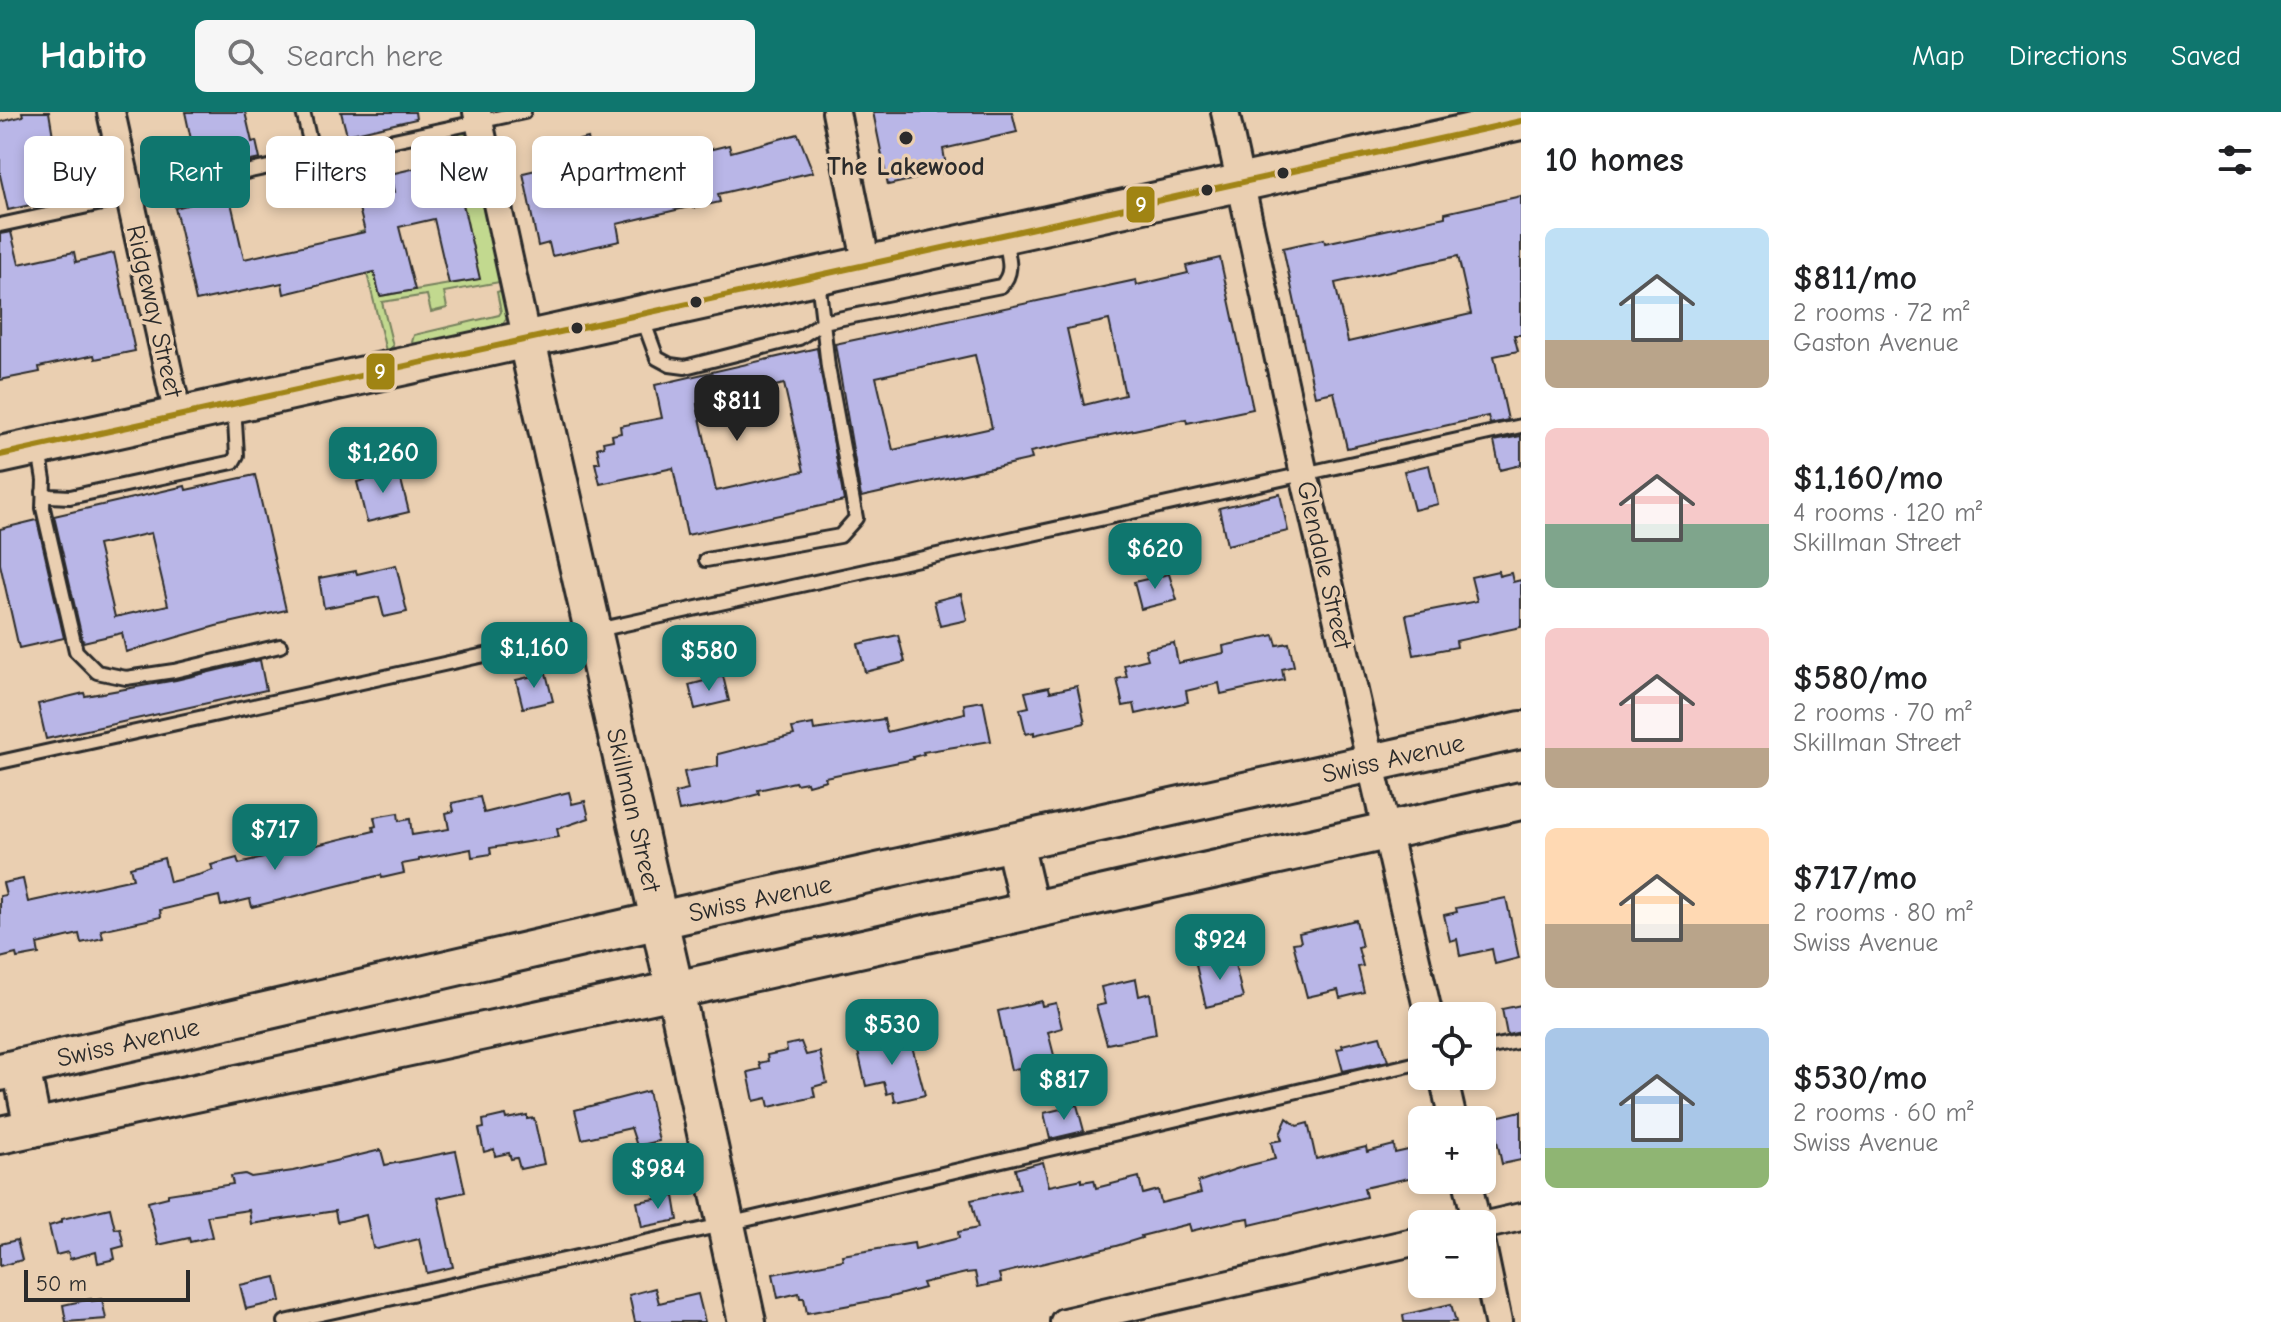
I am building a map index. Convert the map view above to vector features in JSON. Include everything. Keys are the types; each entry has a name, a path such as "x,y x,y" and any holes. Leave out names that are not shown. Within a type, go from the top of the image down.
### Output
{"street":[{"name":"Ridgeway Street","path":"111,112 178,416"},
{"path":"836,112 867,266"},
{"name":"Glendale Street","path":"1225,112 1304,474 1426,1002"},
{"name":"Skillman Street","path":"478,117 747,1322"},
{"path":"0,455 1521,121"},
{"name":"Swiss Avenue","path":"10,1069 1521,730"},
{"path":"10,1069 16,1132 675,990 1521,801"},
{"path":"1014,843 1030,911"},
{"path":"1496,1222 1521,1217"},
{"path":"1064,1322 1408,1243"},
{"path":"1493,1298 1498,1322"}],"lane":[{"path":"303,112 309,136"},
{"path":"395,138 478,117 524,112"},
{"path":"0,225 266,168"},
{"path":"642,316 657,358 670,365 685,367 799,338 823,322 1001,286 1008,278 1010,269 1005,236"},
{"path":"706,560 840,536 856,518 828,367 817,277"},
{"path":"43,492 50,496 70,497 233,462 237,455 234,405"},
{"path":"0,762 1521,426"},
{"path":"39,447 43,508 76,651 97,672 126,678 174,671 280,646"},
{"path":"1496,1046 1521,1041"},
{"path":"285,1322 726,1224 1408,1065"}],"green space":[{"path":"464,208 488,208 505,281 444,292 447,308 431,312 427,295 382,302 393,346 386,351 357,233 364,231 380,296 479,279"},
{"path":"506,289 509,315 503,323 416,345 412,342 414,335 499,315 497,292"}],"building":[{"path":"22,112 49,112 53,136 24,136 24,206 8,210 0,175 0,122 23,116"},
{"path":"185,112 245,112 252,142 256,141 260,159 250,161 250,136 190,136"},
{"path":"341,112 415,112 416,119 347,135"},
{"path":"873,112 1012,112 1017,132 943,149 947,172 888,185"},
{"path":"798,134 813,172 718,194 720,202 713,204 713,149 729,145 731,152"},
{"path":"411,169 411,208 464,208 480,279 449,284 434,219 399,227 415,290 380,296 374,272 284,294 282,283 196,301 175,208 232,208 244,259 365,232 359,208 395,208 395,173"},
{"path":"532,171 532,208 685,208 617,224 620,241 552,256 549,243 538,246 523,173"},
{"path":"1521,196 1521,335 1514,335 1518,351 1494,356 1508,420 1490,424 1488,416 1347,448 1334,392 1315,396 1283,248 1324,239 1325,243 1445,217 1445,213","holes":["1458,256 1471,314 1348,342 1335,283"]},
{"path":"11,232 19,264 74,252 76,262 114,253 135,351 95,359 94,355 39,367 40,372 0,380 0,234"},
{"path":"1220,258 1253,409 1187,423 1186,419 1030,452 1032,459 861,497 835,344 1136,280 1137,285 1188,273 1186,266","holes":["1109,320 1125,395 1084,405 1067,329","975,355 992,428 893,450 876,377"]},
{"path":"817,348 844,501 687,535 673,468 600,484 595,463 600,463 597,448 604,446 603,442 613,440 612,435 621,433 620,426 662,418 655,385","holes":["784,384 804,471 716,491 697,404"]},
{"path":"1521,436 1521,465 1500,470 1494,441"},
{"path":"1429,465 1438,504 1414,510 1404,471"},
{"path":"386,466 388,475 399,472 409,512 367,522 357,482 372,478 369,470"},
{"path":"255,475 286,610 126,652 122,633 83,642 54,516 185,486 186,490","holes":["151,533 168,605 115,617 98,545"]},
{"path":"1280,494 1288,531 1227,545 1219,508"},
{"path":"37,520 64,638 19,648 0,564 0,529"},
{"path":"396,565 407,612 384,617 379,597 324,608 319,578"},
{"path":"1498,571 1499,576 1511,573 1513,582 1521,580 1521,627 1456,641 1457,647 1414,655 1406,615 1477,601 1471,577"},
{"path":"1169,574 1177,600 1141,609 1134,582"},
{"path":"961,594 967,620 940,626 934,601"},
{"path":"898,635 905,662 865,672 858,644"},
{"path":"1274,635 1277,645 1289,643 1294,666 1282,669 1284,680 1221,694 1219,683 1186,691 1188,702 1136,714 1134,704 1123,706 1117,679 1127,677 1124,665 1148,659 1145,649 1174,643 1178,663 1224,653 1223,646"},
{"path":"260,660 266,690 46,739 38,704 84,693 85,696 176,680"},
{"path":"546,673 553,701 523,708 516,680"},
{"path":"723,676 729,701 695,709 689,685"},
{"path":"1077,686 1085,723 1034,735 1034,732 1026,734 1020,709 1029,707 1025,692 1049,687 1050,692"},
{"path":"983,701 991,741 923,752 914,759 825,777 826,780 808,785 807,782 795,782 758,790 759,794 728,802 679,811 675,793 688,790 684,772 718,766 718,754 794,735 792,728 813,724 814,730 884,719 887,732 965,713 964,704"},
{"path":"569,792 572,804 585,801 589,818 557,829 559,837 490,848 491,854 472,857 471,849 419,859 402,864 404,873 382,878 381,875 252,907 250,899 221,906 219,896 160,910 161,917 101,930 103,938 81,943 79,934 37,944 39,954 0,958 0,896 6,895 3,883 23,879 28,902 133,879 130,867 164,858 170,882 202,874 213,870 211,865 237,858 239,864 374,831 374,817 398,813 399,821 410,819 412,835 449,829 446,813 454,811 452,803 480,797 484,813"},
{"path":"1506,898 1519,958 1495,964 1492,949 1460,956 1457,939 1450,941 1444,915 1457,912 1456,908"},
{"path":"1356,920 1363,966 1358,967 1364,992 1340,998 1338,990 1307,997 1293,943 1301,942 1299,933"},
{"path":"1233,956 1243,998 1206,1007 1196,965"},
{"path":"1136,979 1139,996 1150,993 1156,1034 1107,1044 1096,1006 1105,1004 1101,987"},
{"path":"1041,1001 1042,1006 1056,1003 1062,1028 1048,1032 1057,1067 1021,1076 1019,1068 1011,1070 998,1011"},
{"path":"1521,1005 1521,1032 1507,1035 1502,1009"},
{"path":"909,1035 925,1095 895,1102 893,1092 887,1094 884,1082 866,1086 857,1047"},
{"path":"1380,1036 1388,1061 1343,1071 1337,1049"},
{"path":"801,1042 806,1055 820,1052 827,1083 813,1087 815,1097 769,1107 767,1098 754,1101 748,1072 761,1069 759,1063 768,1061 767,1055 787,1051 786,1045"},
{"path":"648,1091 659,1141 637,1146 631,1128 582,1139 575,1110"},
{"path":"1077,1105 1084,1131 1050,1139 1044,1113"},
{"path":"1521,1111 1521,1160 1502,1164 1496,1136 1496,1117"},
{"path":"505,1115 506,1119 527,1115 527,1119 534,1118 544,1164 520,1169 517,1158 511,1159 509,1153 495,1156 494,1149 484,1152 479,1129 484,1128 483,1120"},
{"path":"1287,1118 1297,1126 1308,1123 1316,1159 1366,1147 1367,1152 1394,1145 1395,1153 1408,1150 1408,1178 1364,1188 1366,1197 1250,1225 1249,1218 1191,1231 1189,1224 1141,1236 1116,1246 999,1274 1001,1282 978,1287 975,1272 966,1273 922,1283 924,1288 887,1298 807,1313 804,1298 800,1298 799,1293 778,1298 773,1274 843,1260 842,1255 914,1243 915,1249 959,1238 958,1232 978,1228 971,1200 1020,1189 1015,1169 1043,1162 1049,1186 1082,1179 1082,1182 1094,1180 1096,1188 1139,1177 1143,1194 1158,1190 1161,1203 1201,1193 1198,1182 1275,1159 1271,1142 1282,1140 1280,1134"},
{"path":"381,1150 385,1165 456,1151 465,1192 438,1198 453,1267 427,1273 419,1239 373,1248 366,1215 337,1222 335,1211 251,1224 249,1210 207,1216 212,1237 158,1245 148,1202 168,1197 168,1194 233,1184 231,1176 245,1174 251,1177 293,1171"},
{"path":"674,1196 678,1220 642,1227 637,1202"},
{"path":"110,1208 115,1229 120,1228 124,1246 113,1249 115,1259 98,1263 96,1252 70,1259 68,1252 56,1255 49,1226 62,1222 62,1219"},
{"path":"17,1240 22,1260 0,1266 0,1244"},
{"path":"276,1277 281,1301 246,1309 240,1285"},
{"path":"655,1288 659,1303 698,1294 705,1322 635,1322 629,1295"},
{"path":"102,1299 106,1319 66,1322 63,1305"},
{"path":"1451,1304 1456,1322 1404,1322 1403,1315"}],"transit line":[{"name":"9","path":"0,455 1521,121"}],"place":[{"name":"The Lakewood","path":"906,138"}]}
